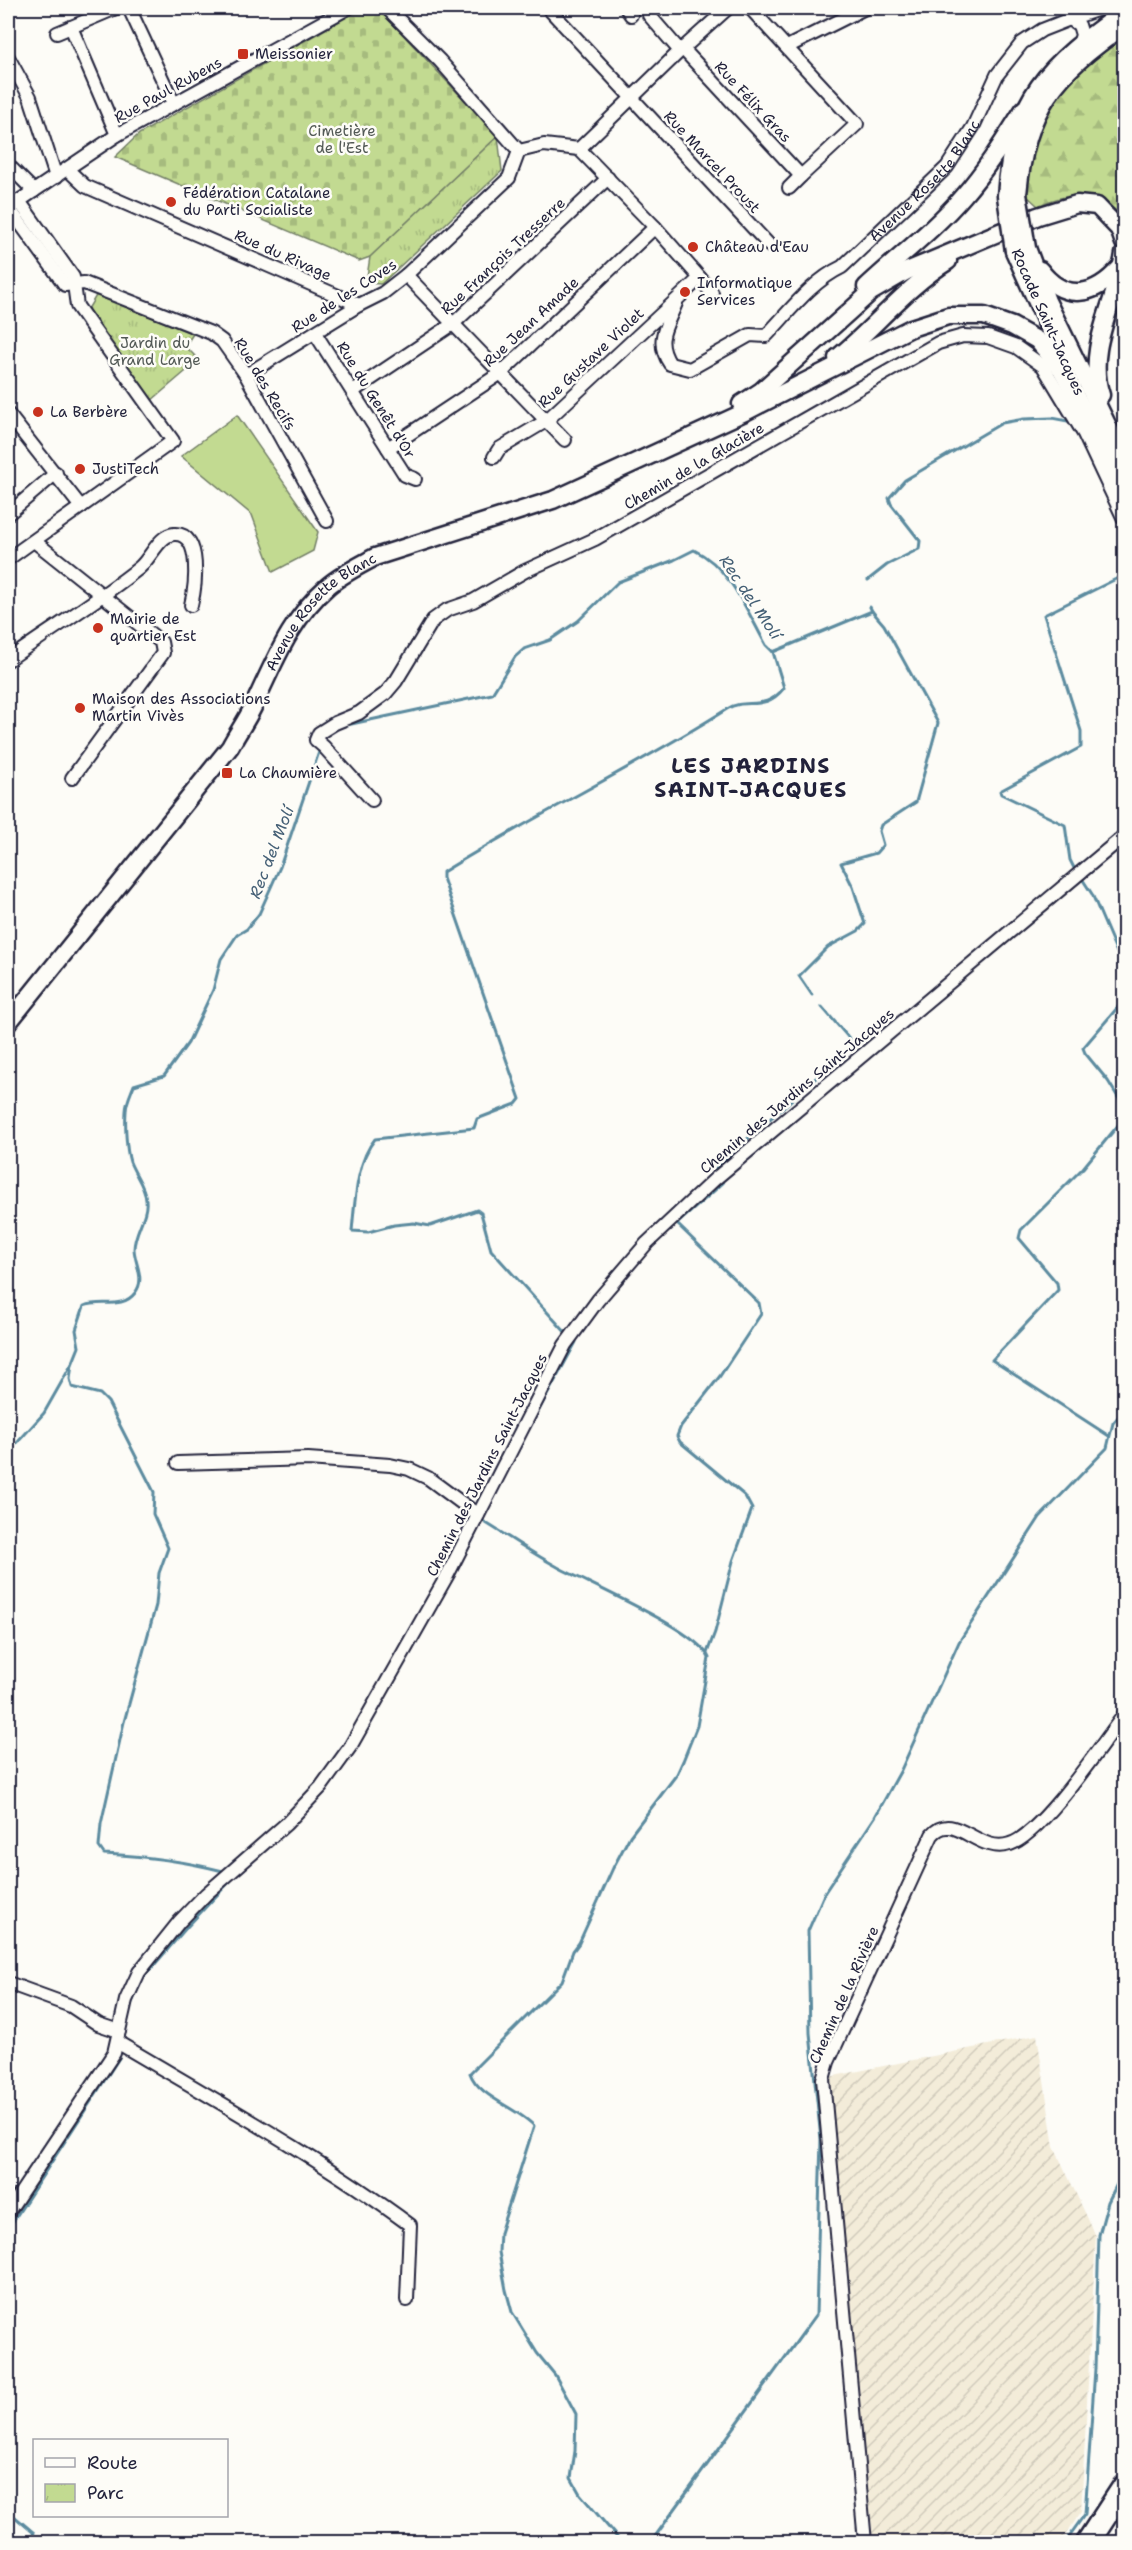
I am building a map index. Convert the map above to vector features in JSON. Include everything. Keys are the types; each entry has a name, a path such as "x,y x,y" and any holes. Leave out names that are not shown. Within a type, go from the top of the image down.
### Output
{"highway":[{"path":"1088,2542 1125,2487"},
{"path":"1106,2542 1125,2515"}],"main road":[{"name":"Rocade Saint-Jacques","path":"1125,11 1079,44 1037,87 1024,110 1010,156 1012,195 1021,249 1101,442 1125,491"},
{"name":"Rocade Saint-Jacques","path":"1012,195 1031,129 1043,103 1071,66 1085,53 1125,26"},
{"path":"819,338 866,286 929,231 963,197 1024,110"},
{"path":"687,437 761,391 880,287 907,271 986,237 1077,204 1097,206 1119,229 1125,243"},
{"path":"810,379 858,341 916,284 936,268 986,237"},
{"name":"Rocade Saint-Jacques","path":"1021,249 1122,454"},
{"path":"1021,249 1049,282 1063,291 1084,292 1100,287 1124,260"},
{"path":"1122,454 1096,379 1096,355 1124,260"},
{"path":"687,437 747,411 911,328 948,316 984,316 1012,326 1037,340 1061,369 1101,442"},
{"name":"Avenue Rosette Blanc","path":"8,1023 230,747 252,709 282,643 296,621 328,586 375,557 552,500 687,437"}],"street":[{"path":"57,33 116,8"},
{"path":"129,8 174,104"},
{"name":"Rue Paul Rubens","path":"12,206 117,135 348,8"},
{"path":"387,8 440,61 519,151 544,145 579,149 655,227 712,293"},
{"name":"Rue Marcel Proust","path":"548,8 770,246"},
{"path":"579,149 728,8"},
{"path":"750,8 857,124 789,188"},
{"path":"787,47 865,8"},
{"name":"Avenue Rosette Blanc","path":"678,299 663,332 661,345 670,364 690,369 750,336 766,336 813,287 829,273 842,267 947,167 973,127 998,75 1023,43 1042,30 1102,8"},
{"name":"Rue Félix Gras","path":"649,15 801,176"},
{"path":"1070,19 1079,25 1083,35 1079,44"},
{"path":"71,27 117,135"},
{"path":"8,57 30,97 56,177"},
{"name":"Rue de les Coves","path":"246,375 382,293 406,275 509,178 519,151"},
{"path":"8,165 34,191"},
{"name":"Rue du Rivage","path":"67,169 85,186 359,305"},
{"name":"Rue François Tresserre","path":"353,391 453,324 608,178"},
{"path":"8,559 173,441 77,306 73,277 12,206"},
{"name":"Rue Jean Amade","path":"388,447 501,373 655,227"},
{"path":"406,275 565,440"},
{"name":"Rue Gustave Violet","path":"494,457 499,448 546,421 700,278"},
{"name":"Rue des Recifs","path":"73,284 84,283 211,333 222,341 246,375 327,521"},
{"name":"Rue du Genêt d'Or","path":"315,333 405,475 415,479"},
{"name":"Chemin de la Glacière","path":"372,800 316,740 319,733 359,713 385,694 396,681 433,620 447,610 473,601 525,571 596,539 938,343 963,336 988,337 1016,346 1043,366 1084,434 1125,519"},
{"path":"8,414 81,507"},
{"path":"8,514 56,473"},
{"path":"8,660 141,567 163,538 172,533 181,534 187,538 193,548 196,583 191,605"},
{"path":"34,541 100,596 161,642 163,653 72,778"},
{"name":"Chemin des Jardins Saint-Jacques","path":"8,2212 114,2053 120,2040 126,2000 139,1972 179,1922 206,1894 286,1824 321,1787 350,1747 448,1574 565,1345 598,1300 647,1243 716,1179 1125,836"},
{"path":"178,1463 308,1459 390,1465 409,1469 428,1478 478,1515"},
{"name":"Chemin de la Rivière","path":"866,2542 823,2079 828,2062 932,1835 938,1828 945,1825 992,1847 1009,1845 1024,1838 1050,1812 1125,1715"},
{"path":"8,1983 71,2006 120,2040 380,2202 410,2225 408,2300"}],"shaded area":[{"path":"1037,2035 1054,2147 1096,2236 1081,2512 1061,2542 873,2542 829,2077"}],"green space":[{"name":"Cimetière de l'Est","path":"363,8 378,8 498,136 370,257 359,261 115,157 139,134"},
{"path":"1124,35 1124,221 1106,203 1085,196 1062,198 1038,206 1027,196 1026,179 1033,145 1047,113 1066,84 1082,66"},
{"path":"498,136 502,171 381,284 366,283 370,257"},
{"name":"Jardin du Grand Large","path":"97,294 193,334 185,346 199,360 151,401 88,309"},
{"path":"237,415 318,532 313,551 273,572 252,515 181,456"}],"waterway":[{"name":"Rec del Molí","path":"868,580 887,565 919,549 920,541 891,504 889,498 905,480 1002,423 1052,418 1073,422"},
{"name":"Rec del Molí","path":"342,726 492,694 515,657 524,649 550,640 578,621 618,582 694,550 718,567 728,579 766,645 773,652 872,611 870,607"},
{"path":"1074,868 1070,860 1065,825 1001,794 1000,791 1081,747 1081,731 1044,615 1124,575"},
{"path":"812,995 799,976 828,947 858,931 865,924 853,887 841,863 876,853 883,845 879,831 881,825 916,802 938,723 884,625 872,611"},
{"path":"567,1334 491,1250 481,1213 477,1210 430,1226 414,1223 394,1225 368,1232 352,1231 360,1171 375,1139 474,1128 477,1119 516,1104 520,1099 443,878 443,872 727,709 741,704 762,702 777,696 784,688 773,652"},
{"name":"Rec del Molí","path":"8,1453 44,1413 73,1362 79,1347 76,1330 84,1306 124,1301 130,1298 138,1288 140,1277 134,1249 145,1212 146,1200 142,1185 130,1162 128,1151 126,1108 129,1098 134,1085 164,1076 188,1043 213,990 221,959 237,935 247,929 259,914 280,867 320,749"},
{"path":"1081,877 1092,894 1124,969"},
{"path":"1124,1000 1083,1048 1124,1107"},
{"path":"715,1172 716,1168 735,1150 854,1044 822,1007"},
{"path":"1109,1436 992,1360 1058,1290 1057,1283 1019,1238 1021,1230 1083,1168 1124,1118"},
{"path":"707,1653 715,1632 733,1561 752,1509 745,1496 680,1442 677,1436 681,1426 720,1376 761,1314 759,1303 677,1224 723,1183"},
{"path":"534,1419 576,1342 574,1341"},
{"path":"72,1364 70,1379 72,1387 100,1394 108,1402 154,1492 153,1514 168,1548 159,1573 156,1605 124,1722 101,1824 99,1847 104,1854 194,1864 223,1871"},
{"path":"651,2542 816,2315 821,2139 810,2033 808,1931 825,1892 875,1817 901,1770 959,1642 1040,1517 1107,1448 1113,1423 1124,1410"},
{"path":"482,1517 481,1520 546,1561 640,1608 685,1634 709,1658 697,1726 683,1761 677,1774 630,1836 579,1943 573,1951 562,1981 470,2073 481,2089 534,2126 500,2233 499,2252 506,2290 512,2312 537,2353 555,2375 576,2414 575,2451 571,2478 580,2494 621,2542"},
{"path":"131,2005 142,1979 233,1878"},
{"path":"8,2229 119,2058 120,2052"},
{"path":"1065,2542 1085,2514 1095,2369 1099,2235 1108,2202 1124,2170"},
{"path":"8,2511 34,2533 29,2542"}],"place":[{"name":"Meissonier","path":"243,54"},
{"name":"Fédération Catalane du Parti Socialiste","path":"171,202"},
{"name":"Château d'Eau","path":"693,247"},
{"name":"Informatique Services","path":"685,292"},
{"name":"La Berbère","path":"38,412"},
{"name":"JustiTech","path":"80,469"},
{"name":"Mairie de quartier Est","path":"98,628"},
{"name":"Maison des Associations Martin Vivès","path":"80,708"},
{"name":"La Chaumière","path":"227,773"}],"district":[{"name":"LES JARDINS SAINT-JACQUES","path":"751,778"}]}
